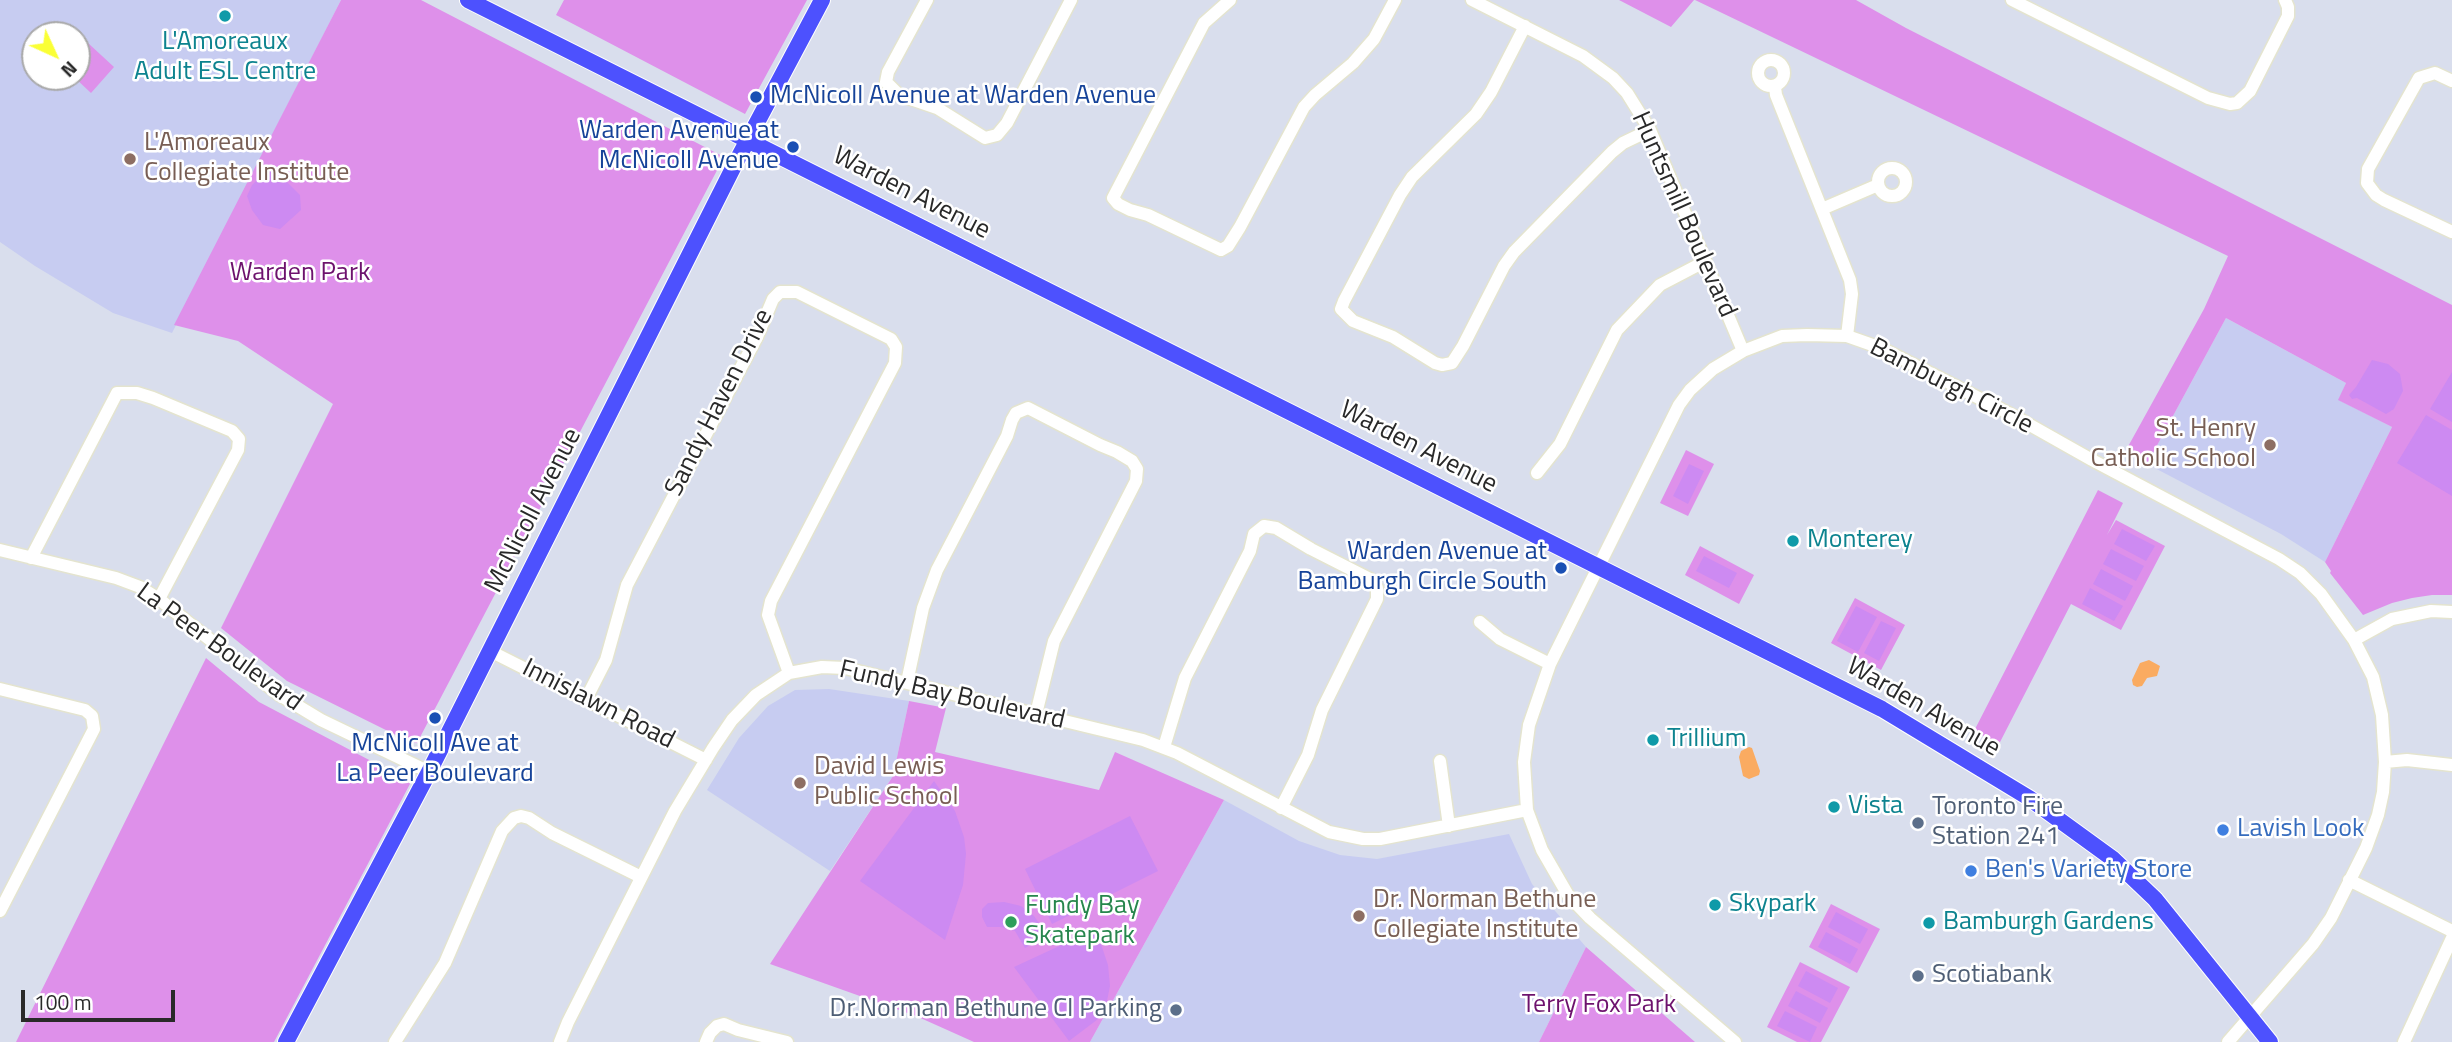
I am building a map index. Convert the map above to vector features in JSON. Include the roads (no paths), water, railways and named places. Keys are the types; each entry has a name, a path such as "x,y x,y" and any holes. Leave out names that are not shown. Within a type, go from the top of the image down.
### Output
{"main road":[{"name":"Warden Avenue","path":"469,0 1882,709 2029,798 2089,839 2155,899 2270,1042"},
{"name":"McNicoll Avenue","path":"286,1042 429,772 822,0"}],"street":[{"path":"927,0 888,72 887,82 899,95 937,108 985,138 998,135 1007,123 1071,0"},
{"path":"1230,0 1204,23 1113,198 1130,211 1148,215 1221,250 1228,246 1240,227 1304,107 1374,39 1395,0"},
{"name":"Huntsmill Boulevard","path":"1472,0 1583,56 1613,78 1632,101 1650,130 1743,351"},
{"path":"2012,0 2208,99 2230,104 2237,103 2250,91 2288,16 2285,0"},
{"path":"1525,26 1491,92 1476,114 1412,177 1400,195 1343,302 1341,309 1353,321 1393,337 1435,363 1452,363 1504,266 1514,253 1612,152 1623,143 1650,130"},
{"path":"2452,81 2435,73 2418,78 2368,169 2367,183 2376,195 2384,200 2452,232"},
{"path":"1775,87 1851,286 1847,336"},
{"path":"1822,209 1878,185"},
{"path":"1537,473 1560,444 1617,330 1660,285 1704,261"},
{"name":"Sandy Haven Drive","path":"586,699 606,660 627,584 757,337 772,299 780,292 797,292 891,339 897,347 895,363 771,601 768,615 789,673"},
{"name":"Bamburgh Circle","path":"1735,1042 1590,918 1568,895 1542,850 1527,810 1524,762 1529,724 1550,664 1679,405 1690,390 1713,369 1743,351 1782,336 1847,336 1881,348 2014,416 2279,559 2300,573 2321,594 2354,640 2368,665 2379,698 2385,742 2383,792 2378,816 2366,848 2331,918 2314,944 2228,1042"},
{"path":"31,558 117,393 137,393 153,398 232,431 239,439 237,450 159,599"},
{"path":"907,682 923,608 937,570 1007,436 1012,419 1016,413 1028,408 1117,452 1132,461 1137,469 1136,481 1054,641 1037,714"},
{"path":"1164,747 1185,678 1250,551 1254,534 1265,526 1276,528 1370,579 1377,588 1377,598 1322,710 1308,755 1281,808"},
{"name":"La Peer Boulevard","path":"0,550 116,578 140,587 159,599 278,694 321,720 429,772"},
{"path":"2354,640 2392,619 2431,611 2452,612"},
{"path":"1480,622 1500,639 1550,664"},
{"name":"Innislawn Road","path":"490,651 706,760"},
{"name":"Fundy Bay Boulevard","path":"560,1042 675,811 706,760 743,707 789,673 821,667 845,668 1164,747 1329,832 1363,839 1380,839 1527,810"},
{"path":"0,689 85,710 92,716 94,729 0,911"},
{"path":"2385,762 2407,760 2452,765"},
{"path":"1440,761 1449,826"},
{"path":"395,1042 444,962 502,831 514,818 529,818 641,877"},
{"path":"2349,880 2452,931"},
{"path":"2404,1042 2452,938"},
{"path":"706,1042 710,1033 717,1026 724,1024 787,1042"}],"place":[{"name":"L'Amoreaux Adult ESL Centre","path":"225,16"},
{"name":"McNicoll Avenue at Warden Avenue","path":"756,97"},
{"name":"Warden Avenue at McNicoll Avenue","path":"793,147"},
{"name":"L'Amoreaux Collegiate Institute","path":"130,159"},
{"name":"St. Henry Catholic School","path":"2270,445"},
{"name":"Monterey","path":"1793,541"},
{"name":"Warden Avenue at Bamburgh Circle South","path":"1561,568"},
{"name":"McNicoll Ave at La Peer Boulevard","path":"435,718"},
{"name":"Trillium","path":"1653,740"},
{"name":"David Lewis Public School","path":"800,783"},
{"name":"Vista","path":"1834,807"},
{"name":"Toronto Fire Station 241","path":"1918,823"},
{"name":"Lavish Look","path":"2223,830"},
{"name":"Ben's Variety Store","path":"1971,871"},
{"name":"Skypark","path":"1715,905"},
{"name":"Dr. Norman Bethune Collegiate Institute","path":"1359,916"},
{"name":"Fundy Bay Skatepark","path":"1011,922"},
{"name":"Bamburgh Gardens","path":"1929,923"},
{"name":"Scotiabank","path":"1918,976"},
{"name":"Dr.Norman Bethune CI Parking","path":"1176,1010"}],"park label":[{"name":"Warden Park","path":"300,274"},
{"name":"Terry Fox Park","path":"1599,1006"}]}
